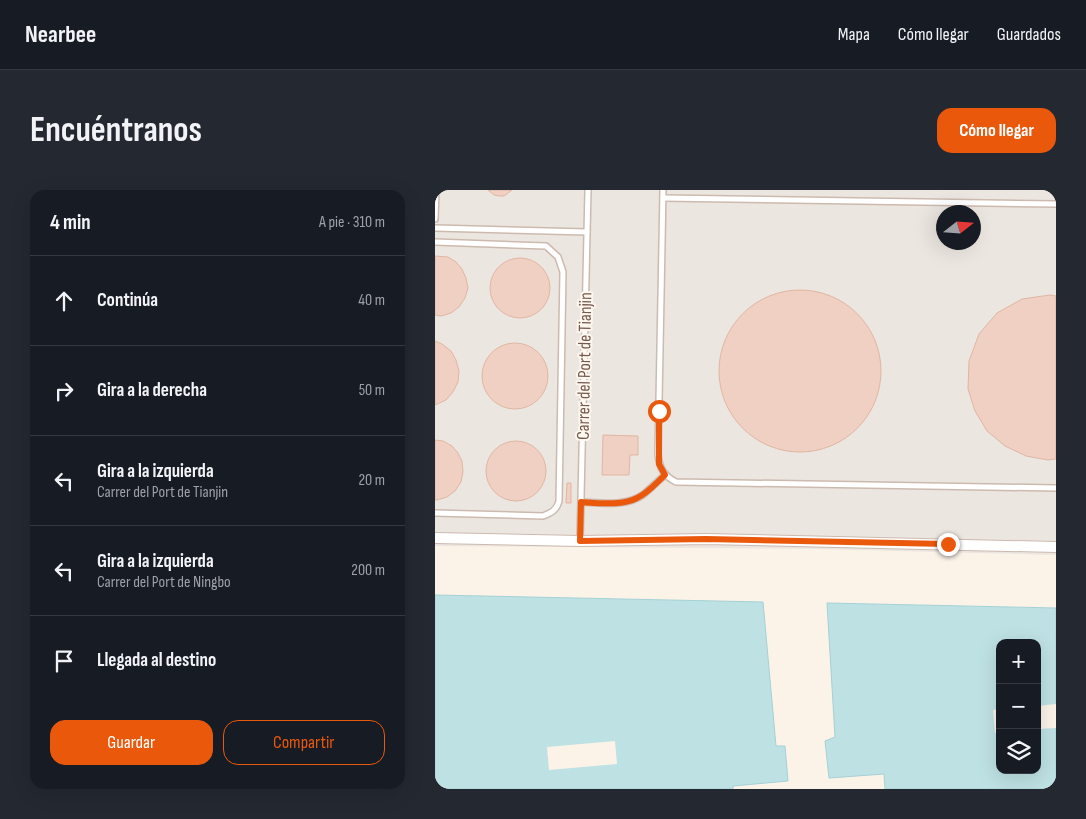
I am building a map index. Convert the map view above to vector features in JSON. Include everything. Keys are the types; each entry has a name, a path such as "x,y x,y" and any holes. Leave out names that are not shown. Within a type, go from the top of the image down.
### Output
{"street":[{"path":"435,538 580,541 706,539 1056,547"}],"lane":[{"path":"435,219 436,190"},
{"name":"Carrer del Port de Tianjin","path":"580,541 588,190"},
{"path":"663,190 658,454 659,464 665,475 677,482 1056,488"},
{"path":"663,198 1056,204"},
{"path":"435,228 587,232"},
{"path":"435,242 546,246 558,257 563,272 558,506 549,514 543,516 435,513"},
{"path":"581,502 632,501 645,493 665,475"}],"shaded area":[{"path":"435,190 1056,190 1056,555 817,549 435,546"}],"water":[{"path":"435,595 763,602 776,746 785,746 788,781 733,786 733,789 435,789"},
{"path":"827,603 1056,608 1056,789 885,789 884,774 829,778 825,741 835,737"}],"pier":[{"path":"1056,704 1056,728 1041,729 1041,706"},
{"path":"993,710 996,710 996,733 995,733"},
{"path":"615,741 617,764 549,770 547,747"}],"building":[{"path":"488,190 512,190 504,196 499,196 494,195"},
{"path":"435,256 448,257 456,262 462,269 468,288 465,298 459,307 451,313 441,316 435,315"},
{"path":"520,258 537,263 545,271 550,288 545,305 537,313 520,318 503,313 495,305 490,288 495,271 503,263"},
{"path":"808,290 824,293 838,299 863,320 872,333 878,347 881,371 880,387 872,409 851,434 838,443 824,449 792,452 776,449 762,443 737,422 728,409 722,395 719,363 722,347 728,333 749,308 762,299 776,293"},
{"path":"1050,295 1056,296 1056,459 1048,460 1026,456 1005,446 987,431 975,411 968,389 969,361 979,334 997,313 1022,299"},
{"path":"435,341 451,351 459,371 458,382 453,392 446,400 435,405"},
{"path":"515,343 528,345 543,358 546,363 548,376 546,389 533,404 528,407 515,409 502,407 487,394 484,389 482,376 484,363 497,348 502,345"},
{"path":"603,435 638,436 638,455 630,455 629,475 602,475"},
{"path":"435,440 443,441 452,446 462,461 463,472 461,482 455,491 447,497 437,500 435,500"},
{"path":"516,441 533,446 541,454 546,471 541,488 533,496 516,501 499,496 491,488 486,471 491,454 499,446"},
{"path":"567,483 571,483 571,503 566,503"}],"route":[{"path":"659,411 658,454 659,464 665,475 645,493 632,501 581,502 580,541 706,539 948,544"}]}
